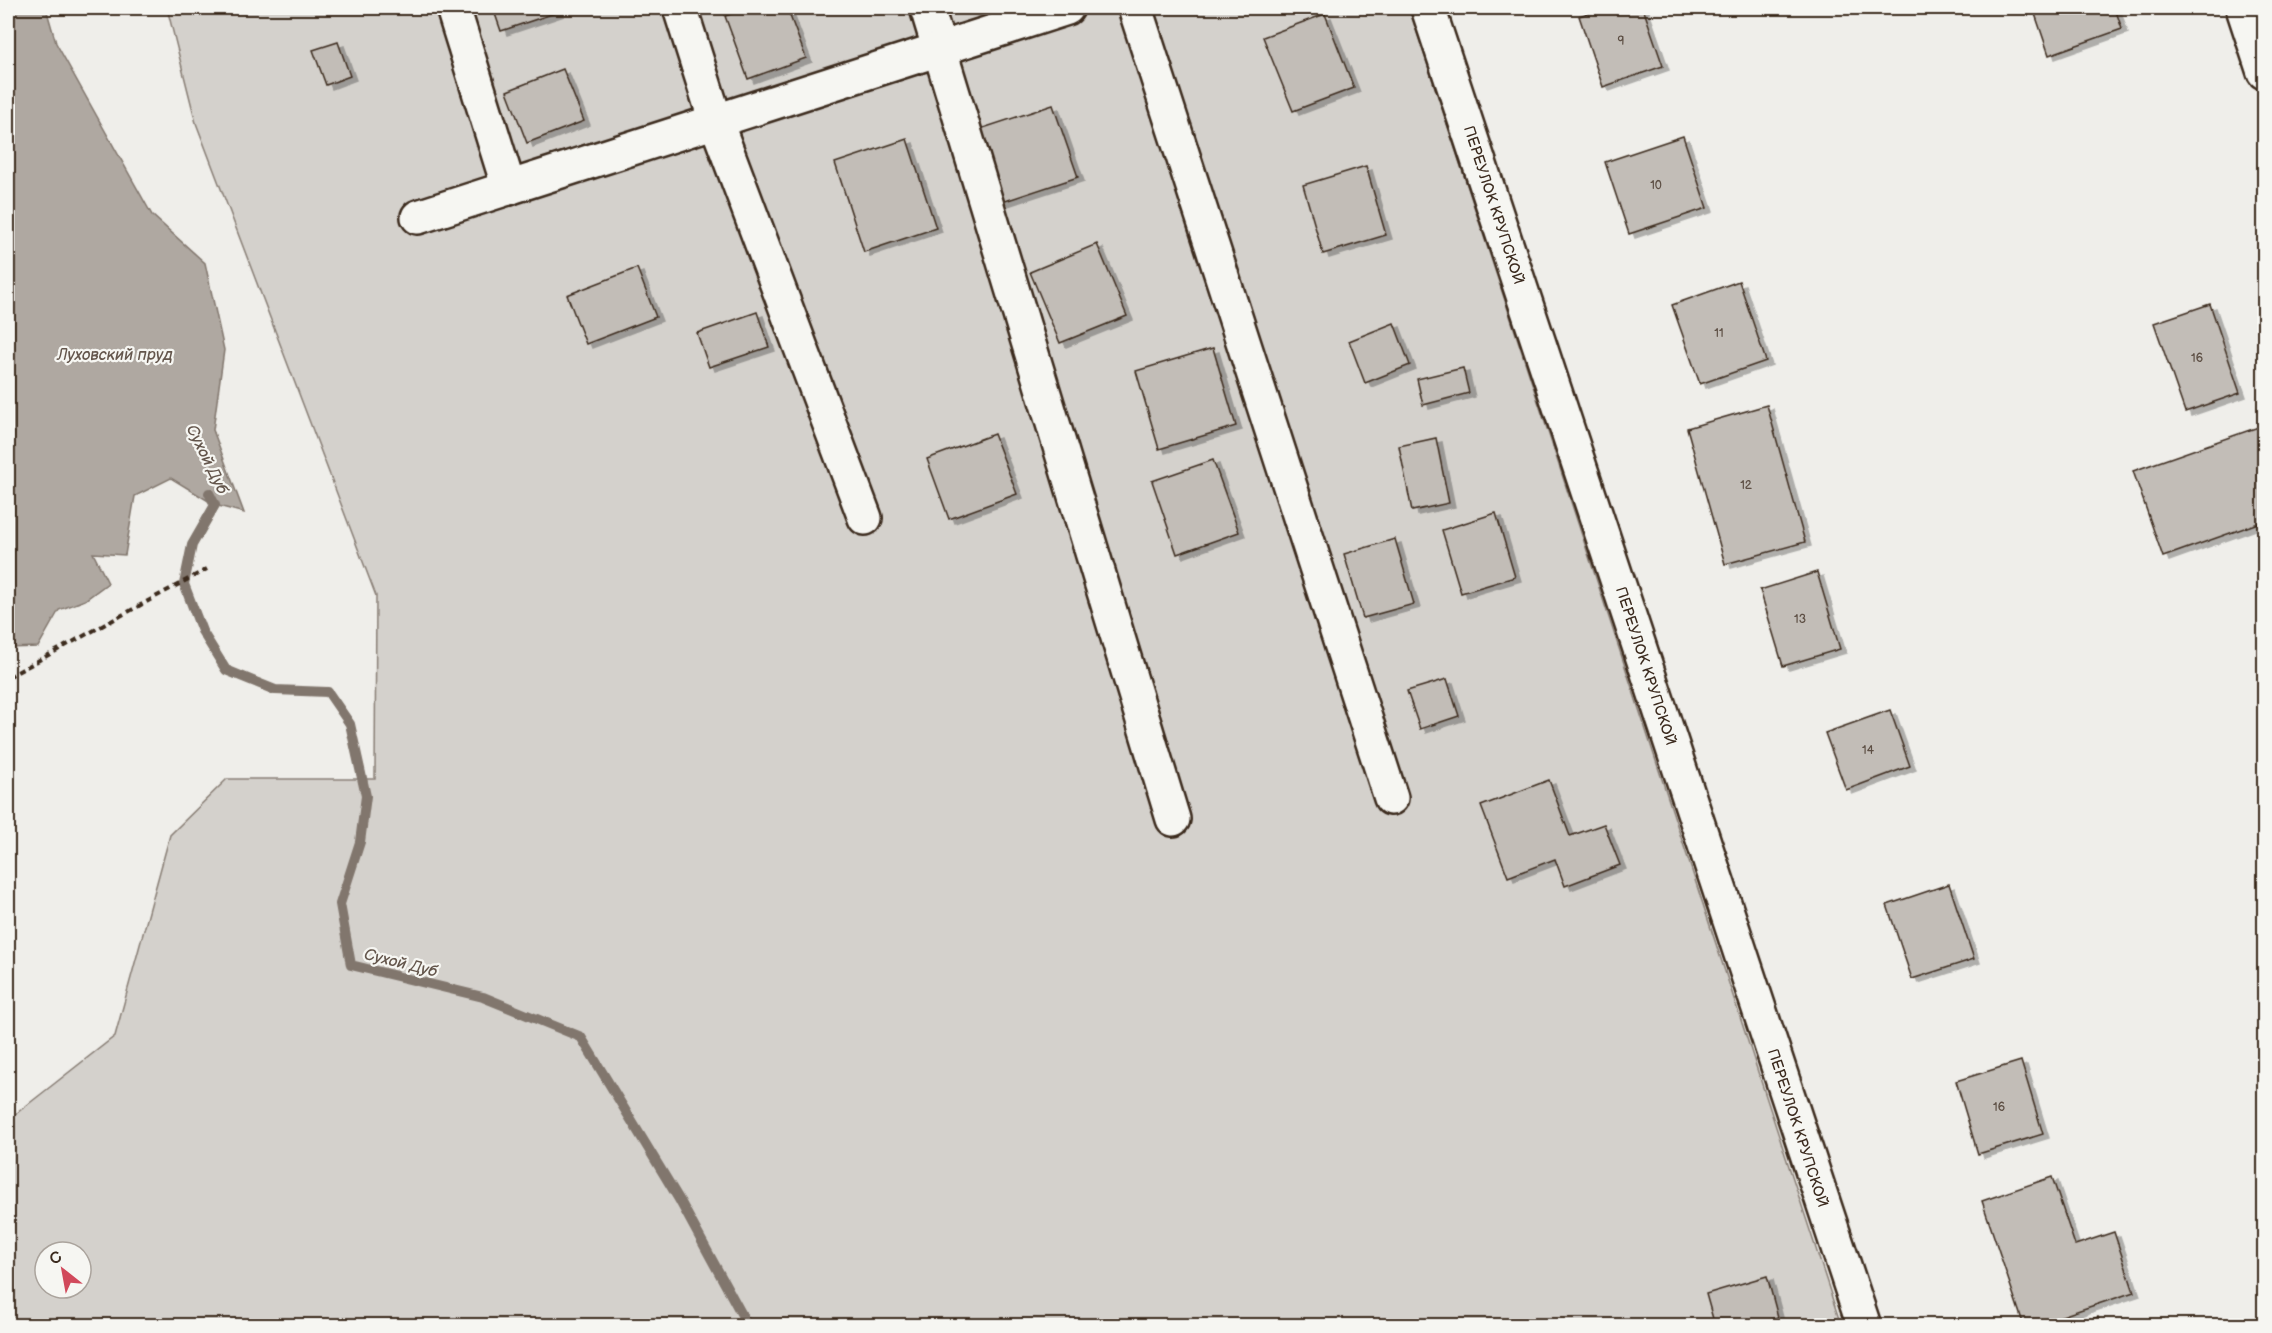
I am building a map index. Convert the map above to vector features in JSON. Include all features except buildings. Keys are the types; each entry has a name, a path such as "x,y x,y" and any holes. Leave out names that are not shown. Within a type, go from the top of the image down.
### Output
{"street":[{"path":"453,8 509,188"},
{"path":"680,8 716,122 865,518"},
{"path":"927,8 1173,819"},
{"path":"418,217 1067,8"},
{"path":"1135,8 1391,798"},
{"name":"ПЕРЕУЛОК КРУПСКОЙ","path":"1428,8 1863,1326"},
{"path":"2243,8 2265,72"}],"path":[{"path":"8,677 207,569"}],"shaded area":[{"path":"167,8 1409,8 1841,1325 8,1326 8,1120 115,1036 170,835 227,779 375,779 376,596 196,123"}],"water":[{"name":"Луховский пруд","path":"8,8 46,8 56,43 152,215 205,263 224,350 213,430 244,513 215,505 171,478 135,496 125,555 93,553 108,583 85,600 59,610 38,647 8,648"}],"waterway":[{"name":"Сухой Дуб","path":"209,493 215,505 192,545 184,584 202,631 226,670 275,690 328,692 350,724 366,796 360,842 340,904 351,965 483,997 581,1037 680,1201 748,1326"}]}
